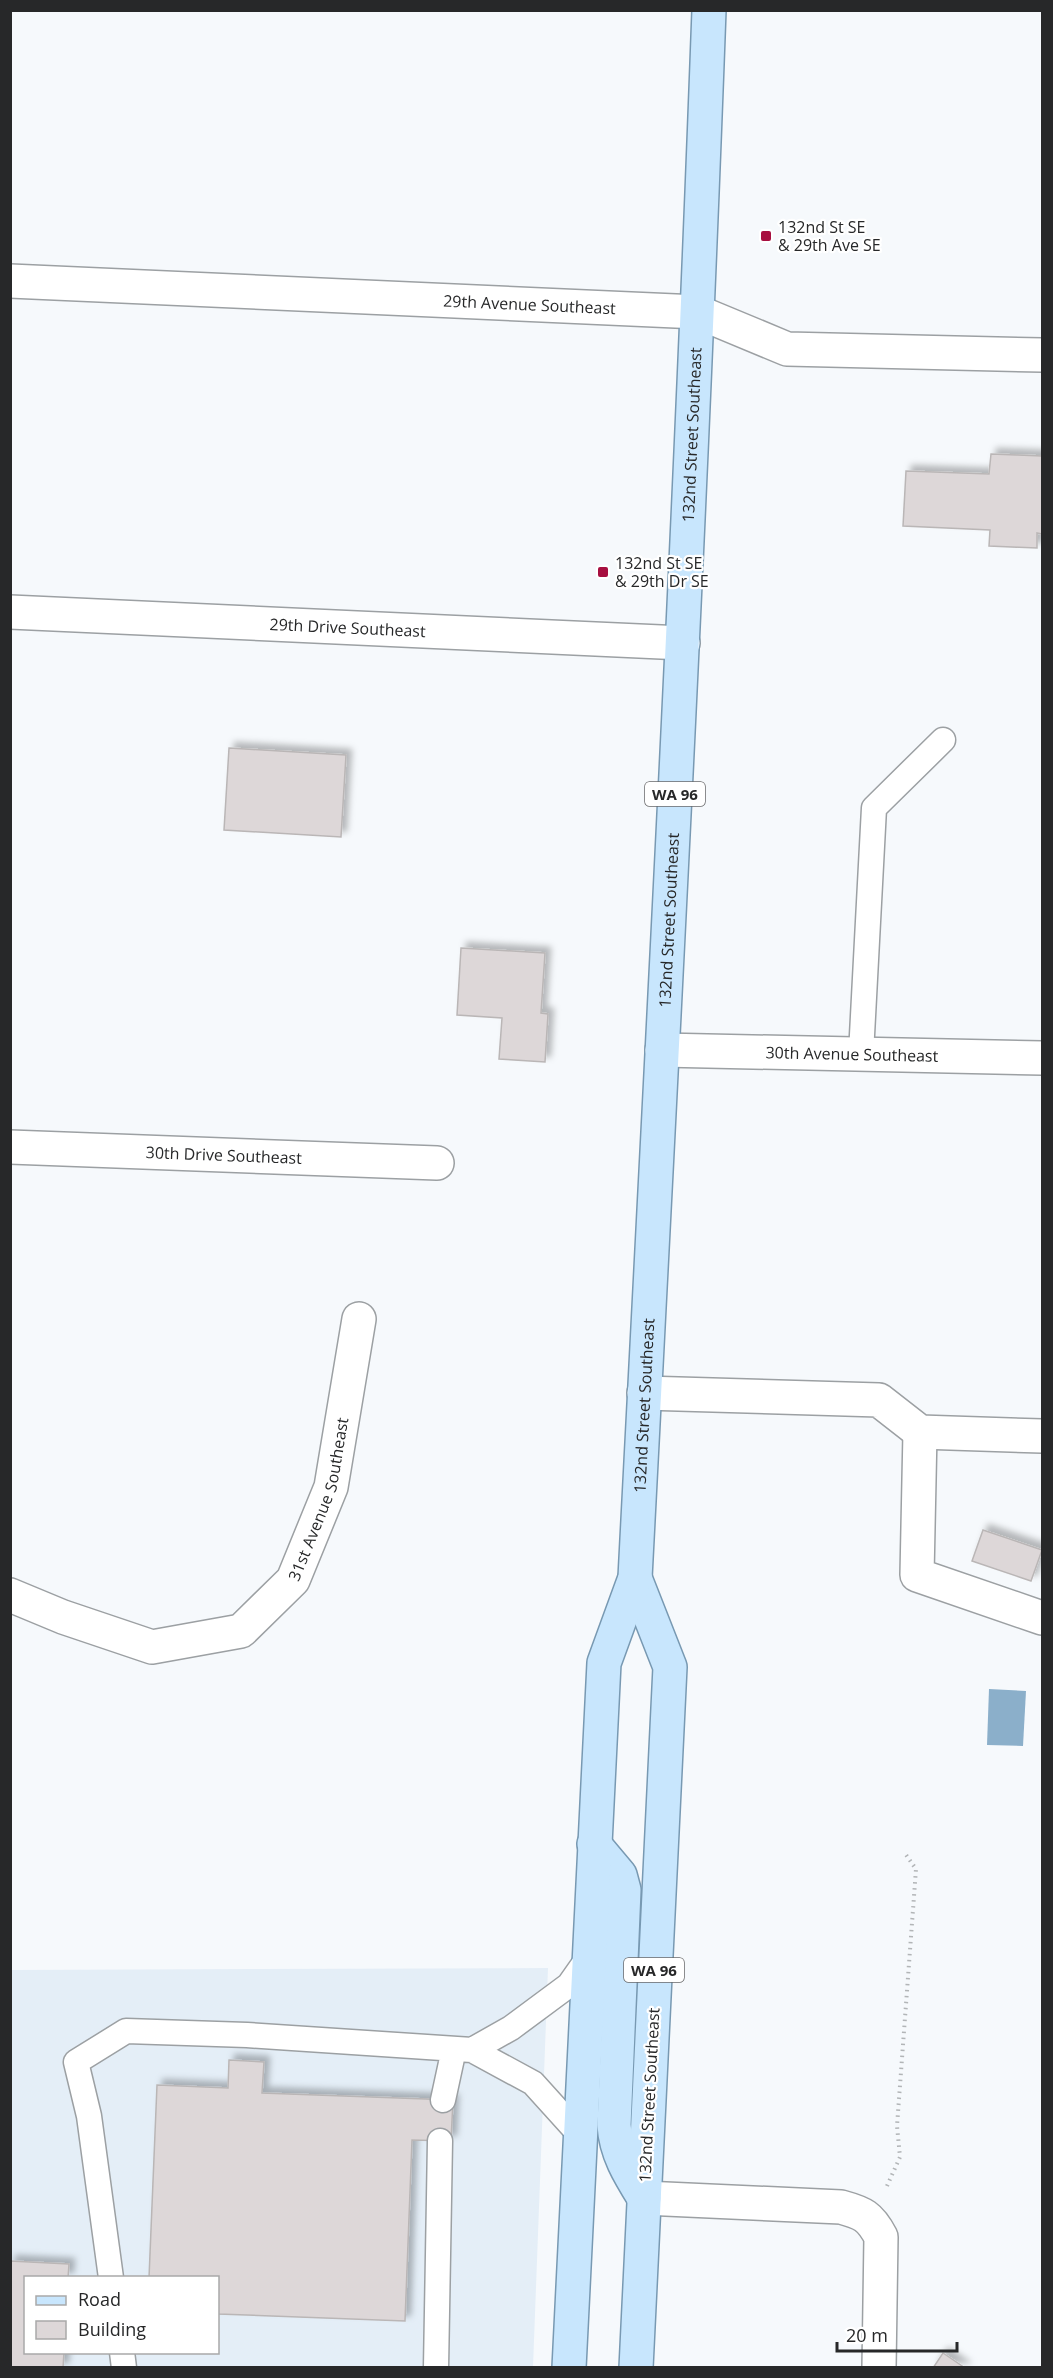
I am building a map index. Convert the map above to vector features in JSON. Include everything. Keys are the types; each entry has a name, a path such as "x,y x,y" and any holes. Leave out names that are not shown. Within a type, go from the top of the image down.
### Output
{"main road":[{"name":"132nd Street Southeast","path":"569,2367 604,1663 635,1578 683,644 709,10"},
{"name":"132nd Street Southeast","path":"635,1578 670,1667 636,2367"},
{"path":"594,1845 620,1875 624,1890 614,2125 615,2140 624,2164 644,2198"}],"street":[{"name":"29th Avenue Southeast","path":"10,281 698,312 787,349 1042,355"},
{"name":"29th Drive Southeast","path":"10,612 683,644"},
{"name":"30th Avenue Southeast","path":"662,1050 1042,1058"},
{"name":"30th Drive Southeast","path":"10,1147 437,1163"},
{"name":"31st Avenue Southeast","path":"10,1595 63,1617 152,1647 241,1631 293,1580 331,1487 359,1319"},
{"path":"644,1393 879,1400 920,1432 1042,1436"},
{"path":"920,1432 917,1575 1042,1618"},
{"path":"644,2198 841,2206 857,2211 872,2220 881,2237 879,2367"}],"lane":[{"path":"861,1054 873,808 943,740"},
{"path":"443,2100 463,2049 511,2028 569,1985 588,1958"},
{"path":"111,2276 89,2116 76,2062 126,2031 247,2035 463,2049 533,2083 580,2135"},
{"path":"436,2367 440,2141"}],"path":[{"path":"872,2220 900,2157 897,2126 916,1869 904,1852"}],"shaded area":[{"path":"548,1968 533,2367 11,2367 10,1970"}],"water":[{"path":"989,1689 1026,1691 1023,1746 987,1745"}],"building":[{"path":"991,454 1042,456 1042,534 1037,533 1037,548 989,546 990,530 903,526 906,471 989,474"},
{"path":"229,748 346,755 341,837 224,830"},
{"path":"461,948 545,953 541,1013 548,1014 545,1062 499,1059 502,1018 457,1015"},
{"path":"983,1530 1042,1550 1031,1581 972,1561"},
{"path":"229,2060 264,2062 262,2093 453,2100 451,2141 412,2140 405,2321 219,2314 219,2276 149,2276 157,2085 228,2088"},
{"path":"10,2261 69,2264 68,2276 24,2276 24,2354 64,2354 63,2368 10,2368"},
{"path":"943,2353 965,2368 933,2368"}],"place":[{"name":"132nd St SE & 29th Ave SE","path":"766,236"},
{"name":"132nd St SE & 29th Dr SE","path":"603,572"}]}
